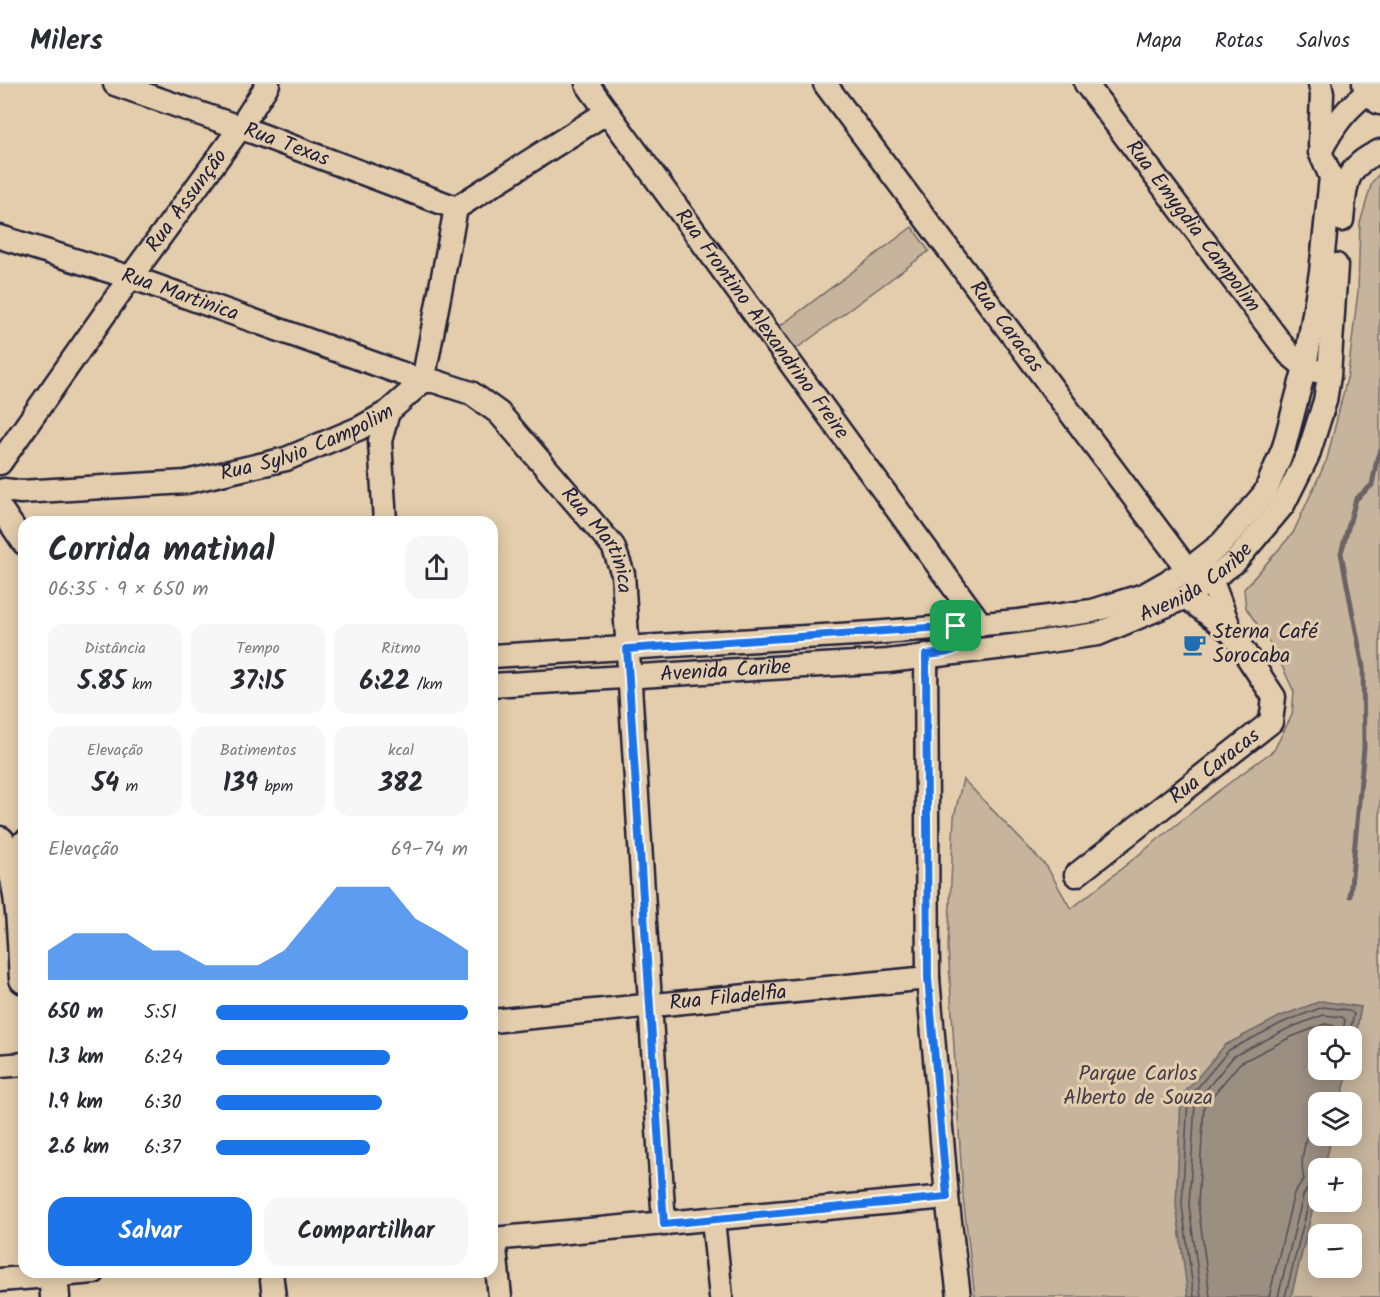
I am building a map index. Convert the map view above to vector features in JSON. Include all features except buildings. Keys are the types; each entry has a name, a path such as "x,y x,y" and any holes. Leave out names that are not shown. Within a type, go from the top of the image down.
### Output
{"main road":[{"path":"10,858 18,927"}],"street":[{"name":"Rua Texas","path":"114,84 456,208"},
{"name":"Rua Assunção","path":"0,463 130,278 240,128 268,84"},
{"name":"Rua Frontino Alexandrino Freire","path":"587,84 980,623"},
{"name":"Rua Caracas","path":"825,84 1188,570"},
{"name":"Rua Emygdia Campolim","path":"1086,84 1289,354 1305,368"},
{"name":"Avenida Caribe","path":"498,656 627,649 1018,621 1092,611 1144,594 1188,570 1221,544 1264,493 1284,447 1305,368 1321,272 1331,177 1320,152 1322,94 1320,84"},
{"path":"1320,152 1330,130 1341,116 1358,99 1374,90"},
{"path":"423,381 456,208 607,112"},
{"name":"Avenida Caribe","path":"498,685 888,661 1098,634 1186,597 1235,562 1283,505 1308,455 1325,401 1329,376 1334,280 1346,182 1353,168 1380,151"},
{"name":"Rua Martinica","path":"0,237 130,278 423,381 434,381 471,393 499,414 613,546 623,574 664,1224"},
{"path":"1305,368 1329,376"},
{"name":"Rua Sylvio Campolim","path":"1,494 186,482 286,459 360,428 388,412 423,381"},
{"path":"385,516 380,441 388,412"},
{"path":"1,494 18,530"},
{"name":"Rua Frontino Alexandrino Freire","path":"938,565 951,593 956,626"},
{"name":"Rua Caracas","path":"1076,875 1271,722 1274,697 1231,632 1211,579"},
{"name":"Rua Caracas","path":"1186,597 1231,632"},
{"path":"953,652 961,641 960,632 956,626"},
{"path":"922,628 917,634 915,644 917,651 924,655 928,978 947,1197 959,1297"},
{"name":"Rua Filadelfia","path":"498,1019 928,978"},
{"path":"0,1066 18,1064"},
{"path":"498,1239 947,1197"},
{"path":"713,1220 721,1297"},
{"path":"0,1280 54,1282 70,1278"},
{"path":"272,1278 274,1297"},
{"path":"498,1278 500,1297"}],"green space":[{"name":"Parque Carlos Alberto de Souza","path":"1380,173 1380,1297 975,1297 963,1197 948,947 954,817 963,779 1047,867 1071,909 1217,792 1274,750 1292,715 1294,692 1275,651 1246,608 1244,589 1293,533 1327,459 1348,374 1358,291 1360,223 1372,182"},
{"path":"912,227 929,251 796,349 779,327"}],"water":[{"path":"1321,1001 1361,1007 1358,1026 1308,1026 1308,1080 1346,1080 1343,1092 1308,1092 1308,1146 1330,1146 1326,1158 1308,1158 1308,1212 1312,1212 1291,1297 1188,1297 1176,1205 1181,1097 1225,1045 1281,1016"}],"waterway":[{"path":"1350,896 1364,748 1363,667 1341,553 1356,499 1372,485 1380,451"}],"place":[{"name":"Sterna Café Sorocaba","path":"1195,644"}],"route":[{"path":"956,626 960,632 961,641 958,648 953,652 926,655 928,978 947,1197 664,1224 627,649 956,626"}]}
